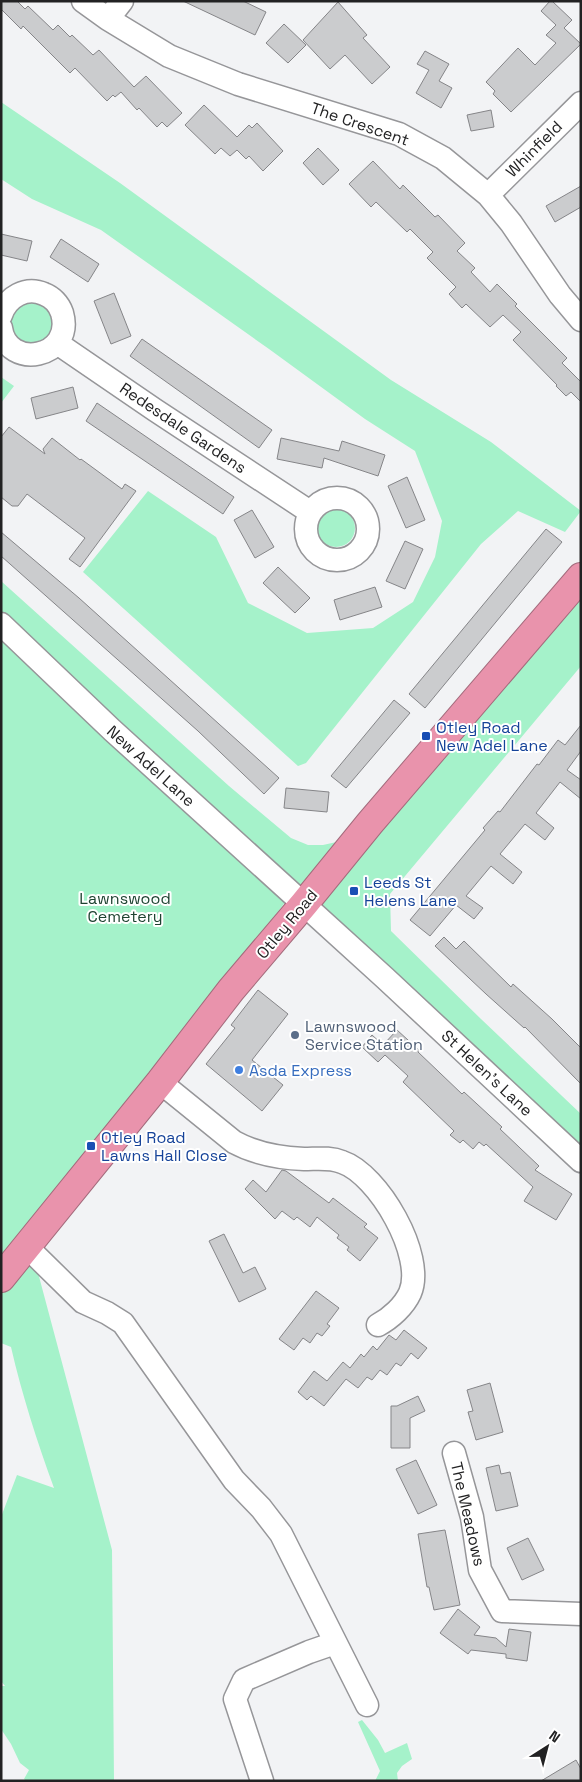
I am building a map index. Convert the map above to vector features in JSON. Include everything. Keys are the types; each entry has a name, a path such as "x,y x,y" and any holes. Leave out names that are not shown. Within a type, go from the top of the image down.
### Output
{"highway":[{"name":"Otley Road","path":"1,1278 160,1082 231,990 370,823 581,577"}],"street":[{"name":"The Crescent","path":"84,1 108,20 169,56 238,84 399,134 443,158 488,195 511,223 560,295 581,320"},
{"path":"108,20 122,1"},
{"name":"Whinfield","path":"488,195 581,103"},
{"path":"1,328 7,356 39,354 49,350 57,343 64,328 61,310 48,295 28,291 16,295 3,305"},
{"name":"Redesdale Gardens","path":"57,343 310,512"},
{"name":"New Adel Lane","path":"1,624 112,730 304,904"},
{"name":"St Helen's Lane","path":"304,904 581,1161"},
{"path":"160,1082 234,1142 247,1149 282,1158 325,1159 342,1162 358,1170 371,1182 387,1204 409,1246 413,1264 413,1280 410,1293 396,1312 388,1320 378,1325"},
{"path":"27,1247 83,1302 123,1323 234,1480 281,1534 367,1705"},
{"name":"The Meadows","path":"454,1453 472,1517 480,1570 502,1611 581,1614"},
{"path":"262,1781 235,1699 244,1680 335,1643"}],"green space":[{"path":"1,102 120,183 391,380 491,442 581,511 565,532 518,511 481,544 306,763 298,766 83,572 148,491 216,537 248,603 307,633 373,628 413,602 435,557 442,521 415,451 365,419 101,230 32,199 1,179"},
{"path":"31,302 38,303 47,308 51,316 52,333 42,344 20,343 10,325 16,310"},
{"path":"1,377 14,386 1,403"},
{"path":"336,509 350,514 355,528 350,542 336,547 322,542 317,528 322,514"},
{"name":"Lawnswood Cemetery","path":"581,577 581,666 390,894 391,931 581,1114 581,1161 292,893 220,989 153,1068 1,1257 1,581 229,786 291,838 308,845 323,845 359,837"},
{"path":"33,1254 112,1550 114,1781 26,1781 24,1779 29,1770 20,1763 1,1729 1,1686 5,1686 1,1681 1,1517 17,1475 54,1488 30,1418 11,1347 1,1343 1,1292"},
{"path":"362,1720 378,1740 385,1753 407,1743 412,1759 402,1766 397,1773 398,1781 375,1781 380,1771 358,1722"}],"building":[{"path":"1,1 17,1 25,9 28,6 53,30 58,25 70,37 72,35 93,55 99,50 134,87 146,76 182,113 167,127 162,122 157,127 139,108 137,110 121,92 115,97 113,95 107,101 75,68 70,73 23,26 21,29 1,9"},
{"path":"183,1 243,1 266,12 255,35"},
{"path":"550,1 572,20 564,28 581,44 511,112 493,94 495,91 486,82 518,48 535,65 556,43 546,35 556,25 541,11"},
{"path":"338,2 367,35 363,38 390,67 372,84 345,55 330,69 303,40"},
{"path":"284,24 306,45 288,63 266,43"},
{"path":"425,51 449,64 439,81 452,88 441,108 416,93 429,70 417,64"},
{"path":"204,105 237,137 249,125 252,128 257,123 283,151 263,171 249,156 246,159 237,150 230,156 221,148 215,154 185,125"},
{"path":"491,110 494,127 471,131 467,115"},
{"path":"318,148 339,170 323,185 303,163"},
{"path":"373,161 400,189 403,185 435,217 438,215 465,243 457,251 475,268 471,272 490,292 497,284 517,304 515,306 567,358 562,363 581,382 581,402 571,392 566,396 513,340 521,332 503,315 490,327 466,304 462,308 449,294 456,287 427,258 433,252 410,229 407,232 376,202 371,207 349,184"},
{"path":"581,186 581,207 555,222 546,206"},
{"path":"1,234 32,241 27,261 1,255"},
{"path":"61,239 99,264 88,282 50,257"},
{"path":"114,293 131,336 111,344 94,301"},
{"path":"142,339 272,430 259,448 130,356"},
{"path":"73,387 78,408 36,419 31,398"},
{"path":"97,403 234,497 223,514 86,421"},
{"path":"9,427 45,454 43,449 52,438 122,489 125,484 136,491 80,567 69,559 85,538 27,494 18,506 12,506 1,497 1,437"},
{"path":"281,438 339,451 342,441 385,455 378,476 324,458 322,468 277,459"},
{"path":"407,477 425,520 406,528 388,486"},
{"path":"252,510 274,547 255,558 234,520"},
{"path":"546,529 562,542 425,708 409,694"},
{"path":"1,532 79,598 279,778 264,794 198,731 1,556"},
{"path":"405,541 423,549 405,589 386,581"},
{"path":"278,567 310,598 295,613 263,583"},
{"path":"375,587 382,607 340,620 334,600"},
{"path":"394,700 410,713 346,788 331,776"},
{"path":"581,725 581,751 567,770 581,780 581,799 560,782 536,813 554,828 545,840 525,824 500,854 522,872 513,884 491,866 466,896 483,908 474,919 456,905 430,936 410,920 485,830 483,828 498,811 500,812 558,740 565,745"},
{"path":"286,788 329,792 327,812 284,808"},
{"path":"444,937 456,949 464,941 511,987 513,984 581,1048 581,1084 525,1027 486,994 435,946"},
{"path":"258,990 288,1014 252,1060 283,1085 262,1111 206,1064 235,1028 231,1025"},
{"path":"397,1030 462,1094 464,1092 502,1127 500,1129 539,1166 535,1170 572,1194 556,1220 524,1201 533,1187 486,1144 484,1146 479,1142 473,1149 463,1140 460,1143 450,1135 454,1131 403,1082 408,1076 385,1055 378,1062 362,1047 372,1035 383,1045"},
{"path":"282,1170 329,1203 333,1198 367,1224 364,1227 378,1238 360,1261 347,1250 349,1247 337,1238 339,1235 317,1217 310,1227 297,1217 294,1220 282,1211 275,1219 245,1189 253,1180 266,1192"},
{"path":"224,1234 243,1273 255,1267 266,1289 239,1302 209,1241"},
{"path":"316,1291 339,1308 327,1324 330,1326 322,1336 317,1333 310,1343 303,1338 294,1350 279,1339"},
{"path":"404,1330 427,1348 418,1359 411,1353 401,1366 396,1363 387,1375 380,1370 372,1380 367,1377 358,1388 346,1379 324,1406 311,1396 307,1400 298,1392 314,1371 327,1381 343,1362 350,1368 361,1354 364,1357 373,1346 377,1350 389,1335 396,1340"},
{"path":"490,1383 503,1432 476,1440 468,1412 473,1411 467,1390"},
{"path":"418,1396 425,1411 410,1418 410,1448 391,1448 391,1406 397,1406"},
{"path":"416,1460 437,1505 418,1514 396,1469"},
{"path":"499,1465 501,1474 510,1472 518,1506 496,1511 486,1468"},
{"path":"445,1530 460,1605 434,1610 429,1587 427,1587 418,1534"},
{"path":"528,1538 544,1570 522,1580 507,1548"},
{"path":"458,1609 480,1627 474,1635 496,1638 506,1647 509,1629 531,1632 527,1661 506,1658 506,1654 471,1650 468,1654 440,1633"},
{"path":"576,1760 581,1769 581,1781 541,1781"}],"place":[{"name":"Otley Road New Adel Lane","path":"426,736"},
{"name":"Leeds St Helens Lane","path":"354,891"},
{"name":"Lawnswood Service Station","path":"295,1035"},
{"name":"Asda Express","path":"239,1070"},
{"name":"Otley Road Lawns Hall Close","path":"91,1146"}]}
